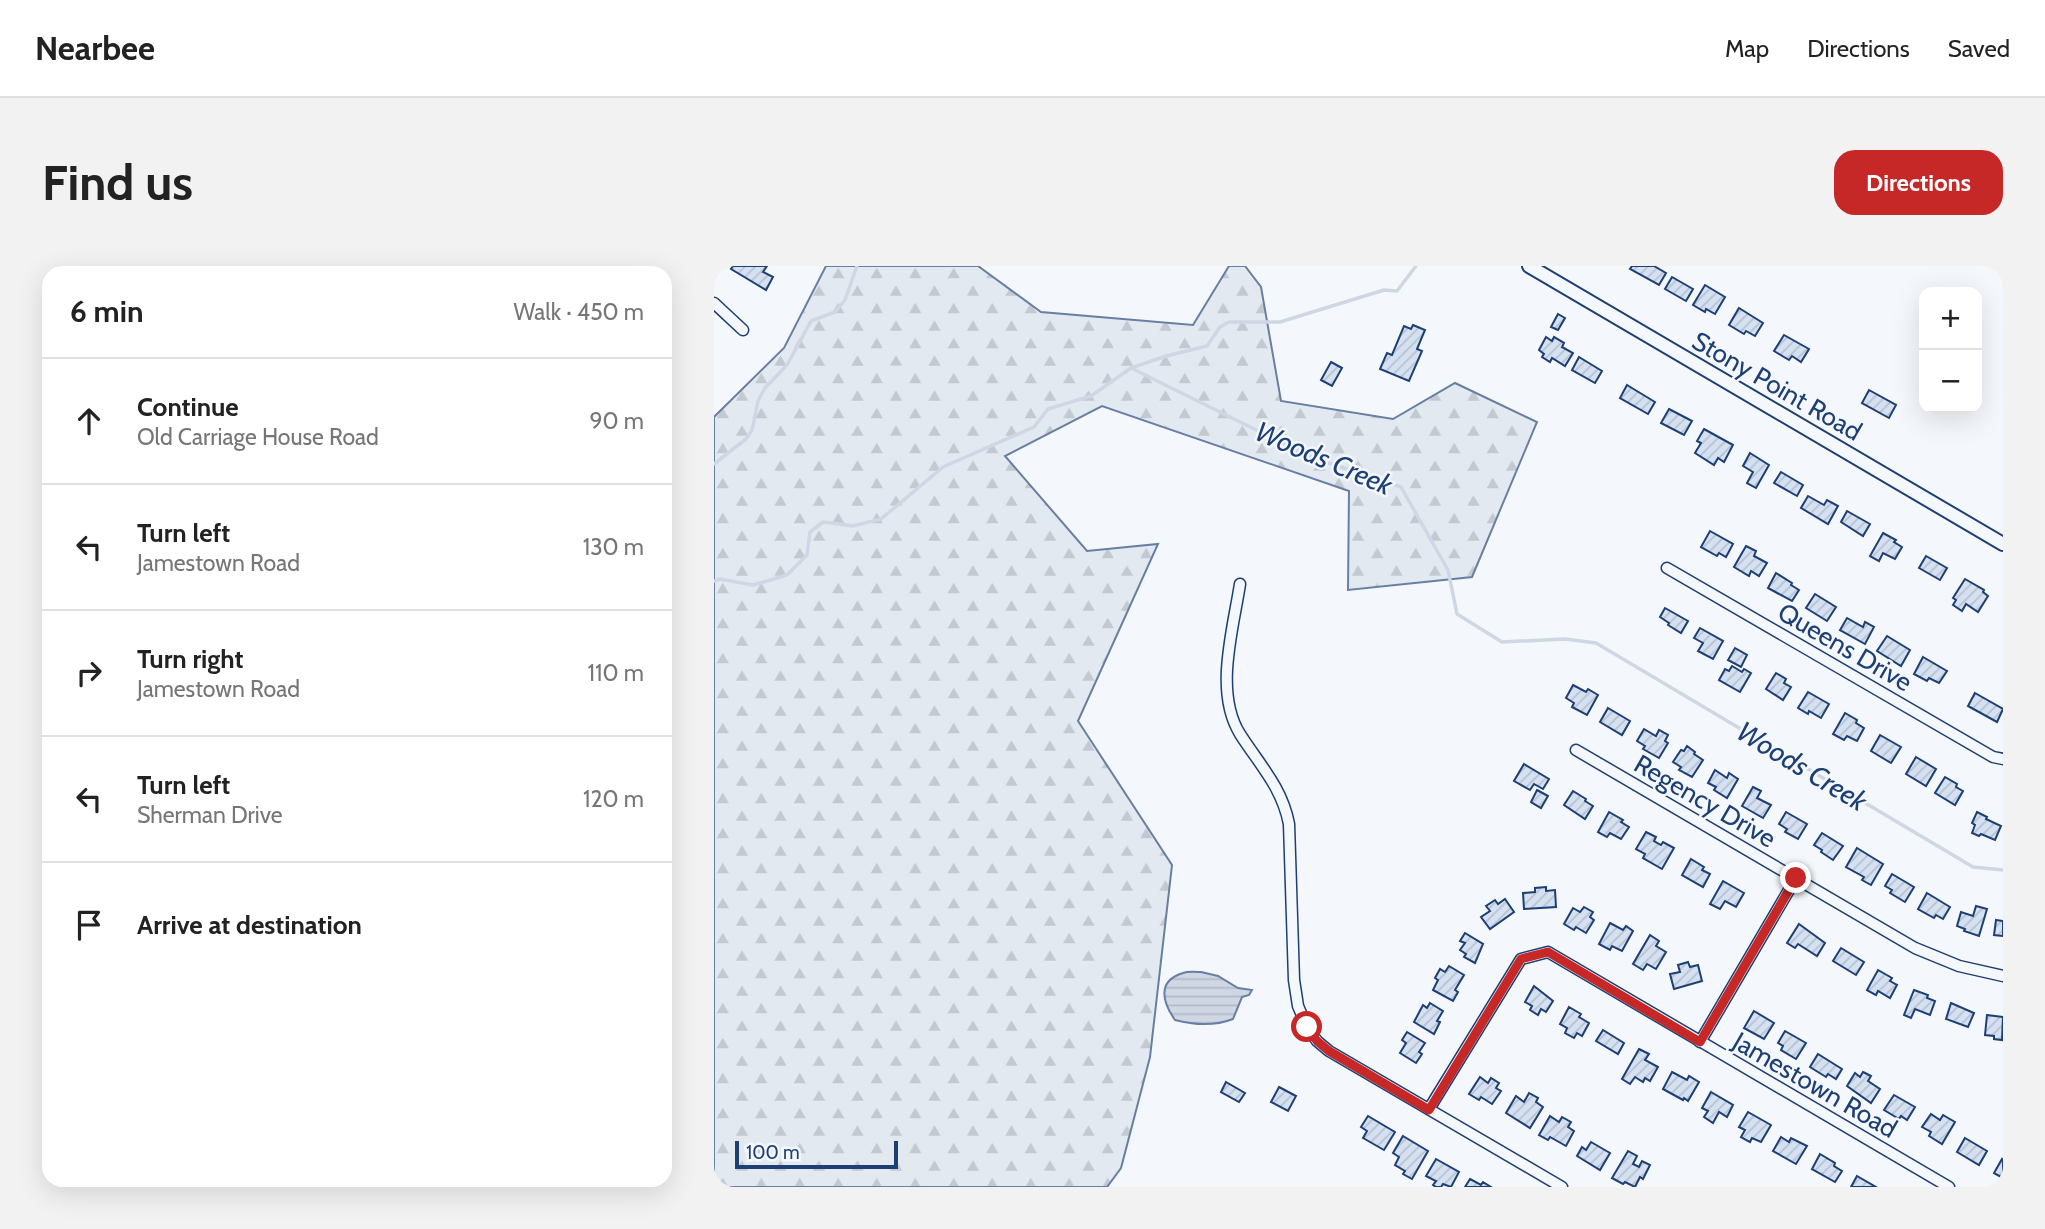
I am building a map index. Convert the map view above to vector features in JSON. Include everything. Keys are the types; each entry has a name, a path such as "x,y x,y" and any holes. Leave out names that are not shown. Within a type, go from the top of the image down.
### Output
{"street":[{"name":"Stony Point Road","path":"1528,266 2003,544"},
{"path":"714,303 743,330"},
{"name":"Queens Drive","path":"1667,568 1993,757 2003,758"},
{"path":"1240,584 1226,674 1227,695 1238,732 1285,804 1289,824 1294,980 1298,1006 1307,1027 1323,1046 1562,1187"},
{"name":"Regency Drive","path":"1576,750 1915,948 1936,958 2003,976"},
{"path":"1700,1042 1796,878"},
{"name":"Jamestown Road","path":"1429,1110 1521,959 1548,952 1949,1187"}],"green space":[{"path":"826,266 978,266 1041,312 1193,325 1229,266 1245,266 1261,287 1281,401 1393,419 1455,383 1537,422 1472,577 1348,590 1349,491 1102,406 1005,456 1087,551 1158,544 1078,721 1172,865 1150,1057 1121,1168 1107,1187 714,1187 714,417 784,348"}],"shaded area":[{"path":"1201,972 1218,976 1238,988 1252,990 1249,995 1242,997 1233,1019 1204,1024 1175,1020 1167,1007 1165,987 1174,977 1183,973"}],"building":[{"path":"733,266 767,266 763,272 773,277 766,290 731,269"},
{"path":"1632,266 1654,266 1666,273 1659,285 1630,269"},
{"path":"1672,277 1693,289 1686,301 1665,289"},
{"path":"1705,285 1725,297 1715,314 1693,305"},
{"path":"1739,308 1763,323 1755,336 1746,331 1744,334 1729,325"},
{"path":"1558,314 1565,318 1558,330 1551,327"},
{"path":"1413,325 1425,330 1417,349 1422,351 1409,381 1380,369 1387,353 1392,355 1404,326 1411,329"},
{"path":"1784,335 1809,349 1801,362 1792,356 1789,360 1774,351"},
{"path":"1546,337 1552,341 1554,337 1564,343 1562,347 1573,353 1565,366 1552,358 1550,362 1542,357 1544,354 1539,350"},
{"path":"1579,357 1602,371 1595,383 1572,370"},
{"path":"1331,362 1342,368 1332,386 1321,380"},
{"path":"1627,385 1655,402 1648,414 1620,398"},
{"path":"1869,390 1896,405 1889,418 1862,403"},
{"path":"1669,409 1692,421 1684,435 1661,423"},
{"path":"1704,429 1733,445 1724,462 1718,458 1714,465 1695,453 1701,443 1697,441"},
{"path":"1750,453 1769,465 1756,488 1747,483 1753,472 1743,466"},
{"path":"1781,472 1803,485 1797,496 1774,483"},
{"path":"1808,496 1824,505 1827,500 1838,506 1828,524 1801,508"},
{"path":"1847,511 1870,524 1863,536 1841,522"},
{"path":"1710,531 1733,544 1726,557 1719,553 1717,556 1701,547"},
{"path":"1883,533 1902,547 1895,559 1883,553 1879,561 1870,556"},
{"path":"1746,546 1756,551 1754,556 1767,563 1759,576 1751,571 1749,576 1734,567"},
{"path":"1926,556 1947,568 1940,580 1919,568"},
{"path":"1776,573 1799,590 1792,601 1768,588"},
{"path":"1965,579 1984,590 1988,596 1978,612 1966,604 1962,611 1953,605 1956,600 1953,598"},
{"path":"1815,594 1836,607 1827,621 1806,608"},
{"path":"1665,608 1688,621 1681,633 1660,617"},
{"path":"1847,618 1863,627 1865,622 1874,627 1865,644 1840,630"},
{"path":"1700,628 1723,641 1713,659 1698,651 1703,643 1694,638"},
{"path":"1887,636 1910,650 1901,666 1877,651"},
{"path":"1735,648 1747,655 1741,667 1728,660"},
{"path":"1923,657 1947,671 1939,683 1929,678 1927,681 1914,674"},
{"path":"1732,666 1742,672 1744,669 1751,673 1740,692 1719,680 1725,669 1729,671"},
{"path":"1776,673 1786,679 1784,683 1791,687 1783,700 1766,689"},
{"path":"1573,685 1598,695 1587,715 1572,707 1574,703 1566,698"},
{"path":"1808,692 1829,704 1821,718 1798,708"},
{"path":"1975,693 2003,709 1997,722 1968,706"},
{"path":"1608,708 1630,721 1622,735 1600,722"},
{"path":"1845,713 1864,728 1857,741 1847,736 1844,740 1833,734"},
{"path":"1644,729 1656,736 1659,730 1668,735 1665,741 1668,743 1659,758 1643,749 1645,746 1637,741"},
{"path":"1880,735 1901,747 1891,763 1871,751"},
{"path":"1687,746 1703,760 1692,777 1679,770 1681,767 1673,762"},
{"path":"1916,757 1936,769 1926,786 1906,774"},
{"path":"1524,764 1549,779 1543,789 1534,784 1530,790 1514,781"},
{"path":"1715,770 1727,778 1729,773 1738,779 1727,798 1708,783"},
{"path":"1945,777 1963,791 1955,805 1935,793"},
{"path":"1753,787 1761,791 1757,798 1771,805 1763,818 1742,806"},
{"path":"1537,790 1548,796 1541,808 1531,802"},
{"path":"1573,791 1593,806 1585,819 1564,805"},
{"path":"1609,812 1629,827 1621,839 1610,833 1607,837 1598,832"},
{"path":"1786,812 1807,824 1798,839 1785,832 1787,829 1779,824"},
{"path":"1977,812 2001,826 1995,840 1972,833 1975,825 1972,823"},
{"path":"1646,832 1656,837 1654,841 1661,845 1663,842 1674,848 1662,869 1643,858 1645,854 1636,849"},
{"path":"1822,833 1843,846 1833,860 1814,845"},
{"path":"1857,848 1883,864 1871,885 1862,880 1864,877 1846,867"},
{"path":"1691,859 1710,874 1703,887 1682,875"},
{"path":"1892,874 1914,887 1905,902 1890,893 1892,890 1885,886"},
{"path":"1723,881 1744,893 1736,907 1725,901 1720,909 1710,904"},
{"path":"1546,887 1546,891 1555,890 1556,907 1524,909 1523,893"},
{"path":"1927,893 1950,907 1943,919 1936,915 1934,918 1918,909"},
{"path":"1505,899 1514,912 1490,929 1481,917 1490,911 1486,906 1495,900 1498,904"},
{"path":"1976,906 1987,909 1979,936 1957,926 1961,912 1973,916"},
{"path":"1584,907 1593,912 1590,917 1594,920 1586,933 1564,924 1573,908 1580,912"},
{"path":"1996,920 2003,921 2003,936 1994,935"},
{"path":"1610,923 1623,930 1626,926 1633,931 1622,951 1612,946 1610,950 1599,944"},
{"path":"1799,924 1825,943 1817,956 1798,944 1795,948 1787,943"},
{"path":"1465,933 1483,944 1475,963 1464,957 1466,954 1460,950 1465,943 1460,941"},
{"path":"1650,935 1659,941 1656,946 1666,952 1656,969 1647,964 1643,970 1633,964"},
{"path":"1841,948 1864,962 1856,975 1833,961"},
{"path":"1688,962 1690,967 1698,965 1702,981 1674,989 1670,974 1680,972 1678,965"},
{"path":"1449,966 1464,975 1455,990 1458,992 1453,1001 1433,990 1440,969 1445,972"},
{"path":"1878,970 1892,978 1890,981 1897,985 1890,998 1878,991 1876,995 1867,990"},
{"path":"1534,986 1553,1001 1546,1012 1541,1009 1538,1015 1530,1010 1532,1006 1525,1002"},
{"path":"1914,990 1935,1001 1930,1015 1915,1009 1911,1018 1904,1015"},
{"path":"1430,1003 1443,1011 1434,1034 1414,1022 1423,1005 1427,1008"},
{"path":"1951,1003 1974,1013 1968,1027 1946,1019"},
{"path":"1569,1007 1589,1023 1582,1036 1577,1033 1574,1038 1565,1033 1567,1028 1560,1024"},
{"path":"1754,1011 1774,1023 1764,1039 1744,1028"},
{"path":"1987,1015 2003,1017 2002,1040 1985,1035"},
{"path":"1603,1030 1624,1043 1618,1054 1596,1041"},
{"path":"1785,1031 1806,1043 1796,1059 1781,1050 1783,1046 1778,1043"},
{"path":"1407,1032 1425,1043 1416,1063 1400,1053 1406,1043 1402,1040"},
{"path":"1639,1049 1649,1054 1645,1060 1658,1067 1650,1081 1645,1078 1643,1082 1635,1077 1630,1084 1622,1079"},
{"path":"1818,1054 1842,1069 1836,1079 1828,1074 1826,1077 1810,1067"},
{"path":"1672,1072 1687,1080 1689,1076 1699,1082 1688,1101 1663,1089"},
{"path":"1863,1072 1871,1076 1868,1081 1880,1089 1871,1103 1847,1086 1855,1073 1860,1077"},
{"path":"1480,1077 1488,1083 1491,1078 1499,1083 1496,1088 1501,1091 1492,1104 1469,1094"},
{"path":"1226,1082 1245,1093 1239,1102 1221,1092"},
{"path":"1279,1087 1296,1096 1288,1111 1271,1102"},
{"path":"1711,1092 1733,1105 1727,1117 1719,1112 1713,1123 1704,1117 1708,1111 1702,1108"},
{"path":"1529,1093 1538,1098 1536,1102 1543,1107 1530,1128 1506,1113 1516,1096 1524,1102"},
{"path":"1894,1095 1915,1107 1907,1120 1901,1116 1899,1119 1884,1110"},
{"path":"1748,1112 1771,1125 1761,1142 1752,1138 1750,1142 1741,1137 1745,1130 1739,1127"},
{"path":"1931,1114 1940,1120 1943,1115 1955,1122 1942,1144 1929,1136 1931,1132 1922,1127"},
{"path":"1368,1116 1395,1132 1384,1150 1363,1138 1367,1131 1361,1127"},
{"path":"1550,1116 1559,1122 1562,1117 1571,1122 1568,1127 1574,1131 1566,1146 1550,1137 1548,1140 1539,1135"},
{"path":"1403,1136 1428,1151 1412,1179 1395,1165 1399,1157 1393,1153"},
{"path":"1781,1137 1789,1142 1791,1138 1807,1146 1796,1164 1773,1151"},
{"path":"1965,1138 1987,1151 1979,1165 1957,1152"},
{"path":"1591,1142 1610,1153 1600,1170 1577,1156 1582,1147 1586,1150"},
{"path":"1628,1151 1637,1156 1633,1164 1639,1167 1642,1161 1650,1165 1643,1179 1640,1177 1635,1187 1612,1178"},
{"path":"1820,1154 1842,1171 1835,1182 1812,1169"},
{"path":"1436,1159 1459,1172 1451,1187 1443,1184 1436,1187 1433,1185 1436,1181 1426,1176"},
{"path":"2003,1160 2003,1178 1994,1173"},
{"path":"1857,1176 1876,1187 1851,1187"},
{"path":"1470,1179 1481,1185 1483,1182 1491,1187 1465,1187"}],"waterway":[{"path":"714,464 746,439 752,430 758,401 765,388 787,365 811,321 835,312 845,300 857,266"},
{"name":"Woods Creek","path":"714,581 720,579 753,585 787,575 807,555 810,532 823,522 853,526 881,519 943,467 1034,427 1048,409 1091,396 1131,368 1207,346 1220,327 1229,322 1280,322 1384,290 1397,291 1416,266"},
{"name":"Woods Creek","path":"1131,368 1311,457 1401,487 1448,570 1457,614 1502,642 1565,639 1596,643 1973,867 2003,870"}],"route":[{"path":"1307,1027 1329,1051 1429,1110 1521,959 1548,952 1700,1042 1796,878"}]}
